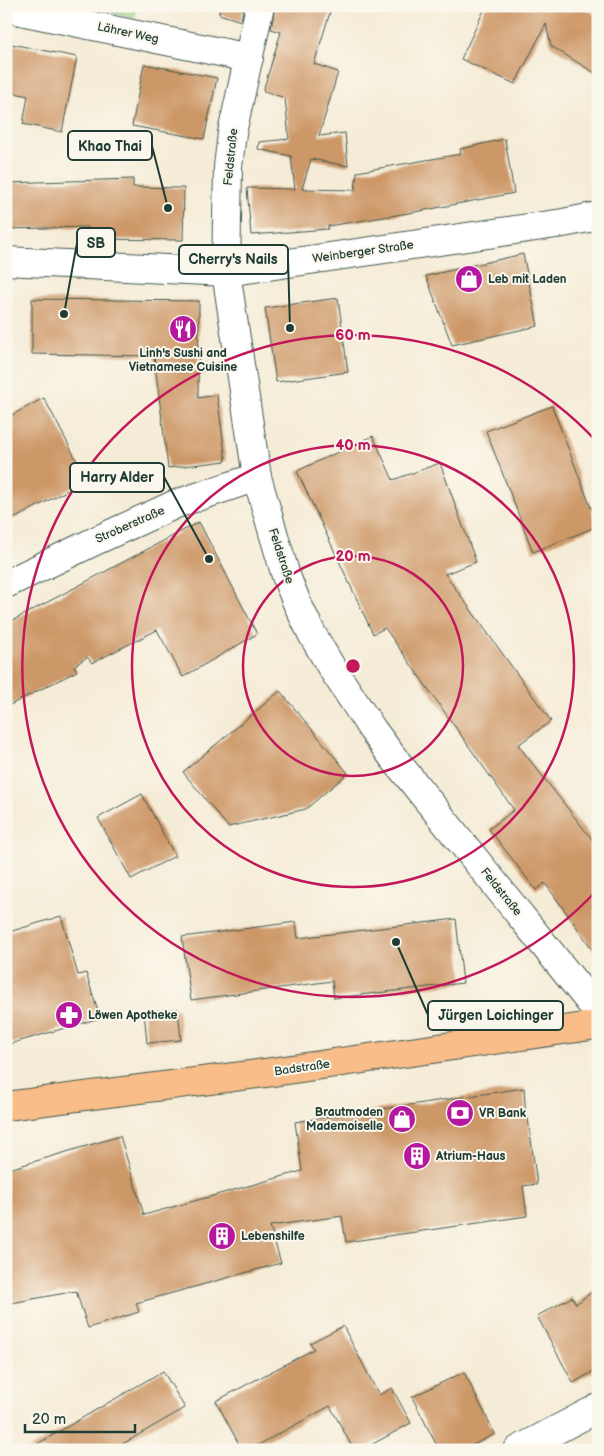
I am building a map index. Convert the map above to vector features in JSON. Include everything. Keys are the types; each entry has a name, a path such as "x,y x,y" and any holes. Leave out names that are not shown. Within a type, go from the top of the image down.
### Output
{"main road":[{"name":"Badstraße","path":"6,1106 256,1075 598,1025"}],"street":[{"name":"Feldstraße","path":"260,6 232,133 228,167 226,272 258,477 272,529 294,594 312,634 372,729 598,1012"},
{"name":"Lährer Weg","path":"6,8 249,58"},
{"name":"Weinberger Straße","path":"6,261 226,272 563,223 598,216"},
{"name":"Stroberstraße","path":"6,584 176,504 258,477"},
{"path":"518,1450 598,1408"}],"green space":[{"path":"84,6 137,6 134,18"}],"building":[{"path":"220,6 244,6 241,21 219,14"},
{"path":"275,6 332,6 314,64 338,72 319,136 345,133 348,166 311,159 302,189 355,190 357,172 461,154 460,149 505,139 514,193 328,226 328,229 251,235 247,188 295,189 291,156 258,149 259,142 289,139 285,98 263,91 281,32 271,29"},
{"path":"486,6 582,6 598,16 598,75 551,46 546,24 515,84 461,59"},
{"path":"6,43 77,57 62,132 23,124 28,96 6,91"},
{"path":"144,64 217,78 204,139 132,126"},
{"path":"133,179 133,187 184,188 183,240 88,239 88,227 6,229 6,183"},
{"path":"523,254 538,326 452,345 426,276"},
{"path":"338,298 348,372 276,382 265,308"},
{"path":"32,299 199,301 198,398 217,395 226,461 168,468 154,356 32,354"},
{"path":"44,398 87,480 6,523 6,418"},
{"path":"552,406 598,526 533,552 486,431"},
{"path":"373,436 393,480 440,463 476,562 445,574 551,721 518,745 598,847 598,957 545,883 536,890 489,829 514,810 385,628 373,634 297,471"},
{"path":"199,522 257,634 183,677 157,630 92,663 87,657 74,666 77,671 6,707 6,624"},
{"path":"280,691 348,773 306,809 228,827 183,772"},
{"path":"142,794 175,856 131,879 98,818"},
{"path":"61,916 78,975 86,973 100,1018 6,1045 6,933"},
{"path":"456,919 463,983 334,998 332,981 191,1000 182,937 296,922 298,938"},
{"path":"178,1009 181,1040 147,1043 144,1012"},
{"path":"524,1088 526,1119 528,1118 537,1184 523,1186 527,1216 346,1242 342,1216 270,1226 281,1263 136,1303 139,1312 88,1328 76,1291 6,1304 6,1170 120,1136 144,1215 302,1171 295,1122"},
{"path":"598,1287 598,1369 573,1383 537,1316 572,1297 576,1304"},
{"path":"343,1326 379,1395 392,1388 411,1423 362,1450 354,1450 330,1406 249,1450 242,1450 216,1401 314,1349 310,1343"},
{"path":"163,1371 185,1408 112,1450 27,1450"},
{"path":"464,1372 495,1434 463,1450 439,1450 412,1397"}],"place":[{"name":"Khao Thai","path":"168,208"},
{"name":"Leb mit Laden","path":"469,279"},
{"name":"SB","path":"64,314"},
{"name":"Cherry's Nails","path":"290,328"},
{"name":"Linh's Sushi and Vietnamese Cuisine","path":"183,329"},
{"name":"Harry Alder","path":"209,559"},
{"name":"Jürgen Loichinger","path":"396,942"},
{"name":"Löwen Apotheke","path":"69,1015"},
{"name":"VR Bank","path":"460,1113"},
{"name":"Brautmoden Mademoiselle","path":"402,1119"},
{"name":"Atrium-Haus","path":"417,1156"},
{"name":"Lebenshilfe","path":"222,1236"}]}
